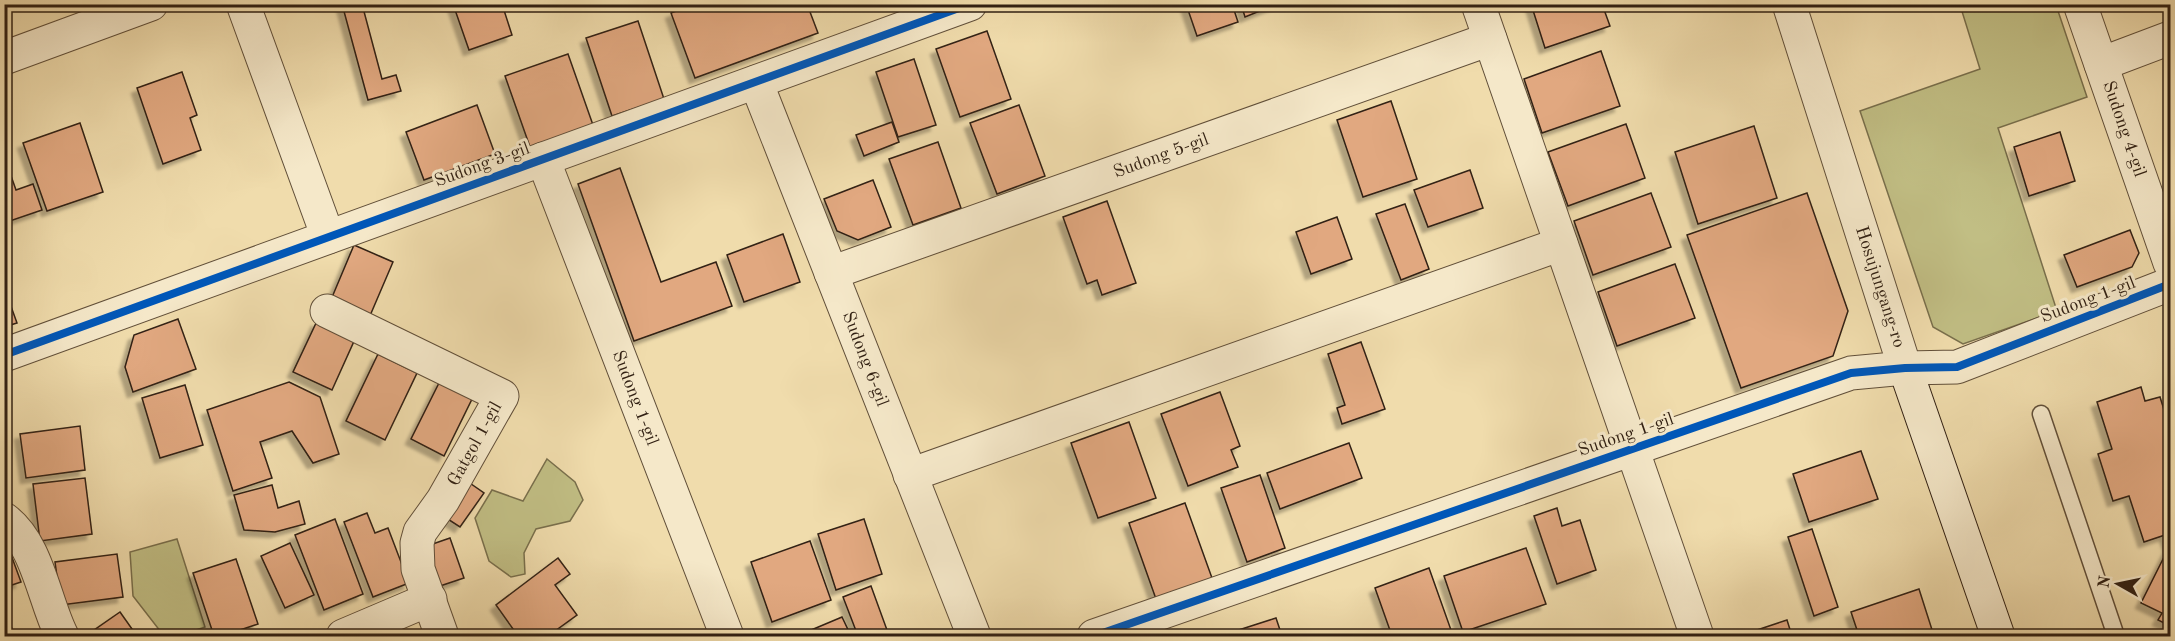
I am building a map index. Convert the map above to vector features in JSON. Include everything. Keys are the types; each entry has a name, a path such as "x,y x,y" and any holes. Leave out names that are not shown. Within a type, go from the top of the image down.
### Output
{"street":[{"path":"4,58 151,4"},
{"path":"243,4 328,237"},
{"name":"Sudong 3-gil","path":"4,355 970,4"},
{"path":"1478,4 1697,636"},
{"name":"Hosujungang-ro","path":"1789,4 1905,368 1998,636"},
{"name":"Sudong 4-gil","path":"2080,4 2170,262"},
{"name":"Sudong 4-gil","path":"2101,64 2170,38"},
{"name":"Sudong 5-gil","path":"831,273 1490,39"},
{"name":"Sudong 6-gil","path":"756,82 974,636"},
{"name":"Sudong 1-gil","path":"543,159 727,636"},
{"path":"910,475 1561,244"},
{"name":"Sudong 1-gil","path":"1094,636 1851,372 1905,368 1957,368 2170,284"},
{"name":"Gatgol 1-gil","path":"327,311 502,396 443,500 420,532 418,569 442,636"},
{"path":"4,519 14,526 29,552 62,636"},
{"path":"343,636 430,599"}],"lane":[{"path":"2041,414 2116,636"}],"shaded area":[{"path":"1960,5 2056,5 2087,97 1998,128 2057,311 1963,344 1933,327 1860,111 1980,69"},
{"path":"547,459 575,482 583,500 570,521 536,529 524,553 525,574 511,577 489,561 475,518 492,490 523,501"},
{"path":"177,539 205,627 178,636 164,636 133,596 130,552"}],"building":[{"path":"342,4 362,4 382,79 396,75 401,91 368,100"},
{"path":"453,4 502,4 512,35 469,50"},
{"path":"694,4 807,4 818,33 695,78 671,13"},
{"path":"1186,4 1232,4 1238,22 1197,36"},
{"path":"1241,4 1277,4 1245,17"},
{"path":"1531,4 1602,4 1610,26 1545,48"},
{"path":"638,21 664,99 612,116 586,38"},
{"path":"987,31 1011,99 960,117 936,49"},
{"path":"1601,51 1620,106 1542,133 1524,79"},
{"path":"568,54 593,125 530,147 505,76"},
{"path":"914,59 936,125 898,137 876,72"},
{"path":"182,72 197,115 190,118 201,150 163,164 137,88"},
{"path":"1391,101 1417,179 1363,197 1337,120"},
{"path":"477,105 495,154 424,180 406,132"},
{"path":"1019,105 1045,176 997,194 970,123"},
{"path":"892,122 899,142 864,156 856,135"},
{"path":"80,123 103,192 47,211 23,143"},
{"path":"1626,124 1645,178 1568,206 1548,152"},
{"path":"1754,126 1777,198 1698,224 1675,152"},
{"path":"2060,132 2075,181 2029,196 2014,147"},
{"path":"938,142 961,208 913,225 889,159"},
{"path":"4,156 16,190 33,184 42,210 4,223"},
{"path":"620,168 661,282 716,262 732,306 634,341 578,184"},
{"path":"1470,170 1483,208 1428,227 1414,190"},
{"path":"873,180 891,227 858,240 837,231 824,199"},
{"path":"1651,193 1671,247 1593,275 1574,221"},
{"path":"1807,193 1848,311 1833,356 1741,388 1687,235"},
{"path":"1107,201 1136,283 1102,295 1097,280 1087,284 1063,217"},
{"path":"1405,204 1429,269 1401,280 1376,214"},
{"path":"1337,217 1352,259 1311,274 1296,232"},
{"path":"2130,230 2139,253 2132,267 2077,287 2064,255"},
{"path":"783,234 800,282 744,302 727,255"},
{"path":"354,245 393,262 369,318 330,302"},
{"path":"1675,264 1695,318 1617,346 1598,292"},
{"path":"4,287 17,323 4,327"},
{"path":"178,319 196,369 133,392 125,367 134,335"},
{"path":"317,321 355,339 332,390 293,372"},
{"path":"1361,342 1385,409 1342,424 1337,408 1345,405 1328,354"},
{"path":"378,354 417,373 385,440 346,421"},
{"path":"441,379 474,395 444,456 411,439"},
{"path":"289,382 320,397 339,454 313,463 292,431 260,442 272,478 233,491 207,410"},
{"path":"185,385 203,445 160,458 142,398"},
{"path":"2141,387 2145,401 2160,397 2170,429 2170,626 2158,620 2162,613 2141,603 2169,547 2165,535 2144,542 2129,496 2113,501 2098,454 2112,449 2097,402"},
{"path":"1220,392 1240,446 1231,450 1238,467 1188,486 1161,414"},
{"path":"1129,422 1156,498 1098,518 1071,443"},
{"path":"80,426 85,470 26,478 20,434"},
{"path":"1349,443 1362,478 1280,509 1267,473"},
{"path":"1861,451 1878,499 1809,522 1793,474"},
{"path":"1260,475 1285,548 1247,562 1221,488"},
{"path":"85,478 92,534 40,541 33,484"},
{"path":"464,479 484,493 460,527 440,514"},
{"path":"272,485 278,508 299,501 305,524 275,532 244,530 234,495"},
{"path":"1185,503 1212,578 1156,599 1129,523"},
{"path":"1557,508 1562,526 1580,520 1596,570 1557,584 1534,516"},
{"path":"367,513 375,533 388,528 409,583 373,597 344,522"},
{"path":"335,519 363,594 324,610 295,535"},
{"path":"864,519 882,574 836,590 818,534"},
{"path":"1812,529 1838,607 1814,616 1788,537"},
{"path":"450,538 464,578 437,587 424,547"},
{"path":"810,541 831,600 772,622 751,562"},
{"path":"290,543 314,595 285,608 261,556"},
{"path":"1526,548 1546,604 1463,632 1444,576"},
{"path":"10,552 21,582 6,587 4,554"},
{"path":"117,554 123,597 61,605 55,562"},
{"path":"558,558 570,574 555,585 577,615 548,636 518,636 496,605"},
{"path":"236,559 258,624 222,636 214,636 193,573"},
{"path":"1429,568 1451,630 1433,636 1392,636 1375,588"},
{"path":"871,586 887,630 869,636 858,636 843,597"},
{"path":"1919,589 1934,636 1859,636 1851,612"},
{"path":"4,609 15,636 4,636"},
{"path":"120,612 137,636 87,636 87,635"},
{"path":"842,617 851,636 797,636"},
{"path":"1276,618 1282,636 1220,636"},
{"path":"1787,620 1792,636 1739,636"}],"cycle path":[{"path":"4,355 970,4"},
{"path":"1094,636 1851,373 1905,368 1957,367 2170,284"}]}
